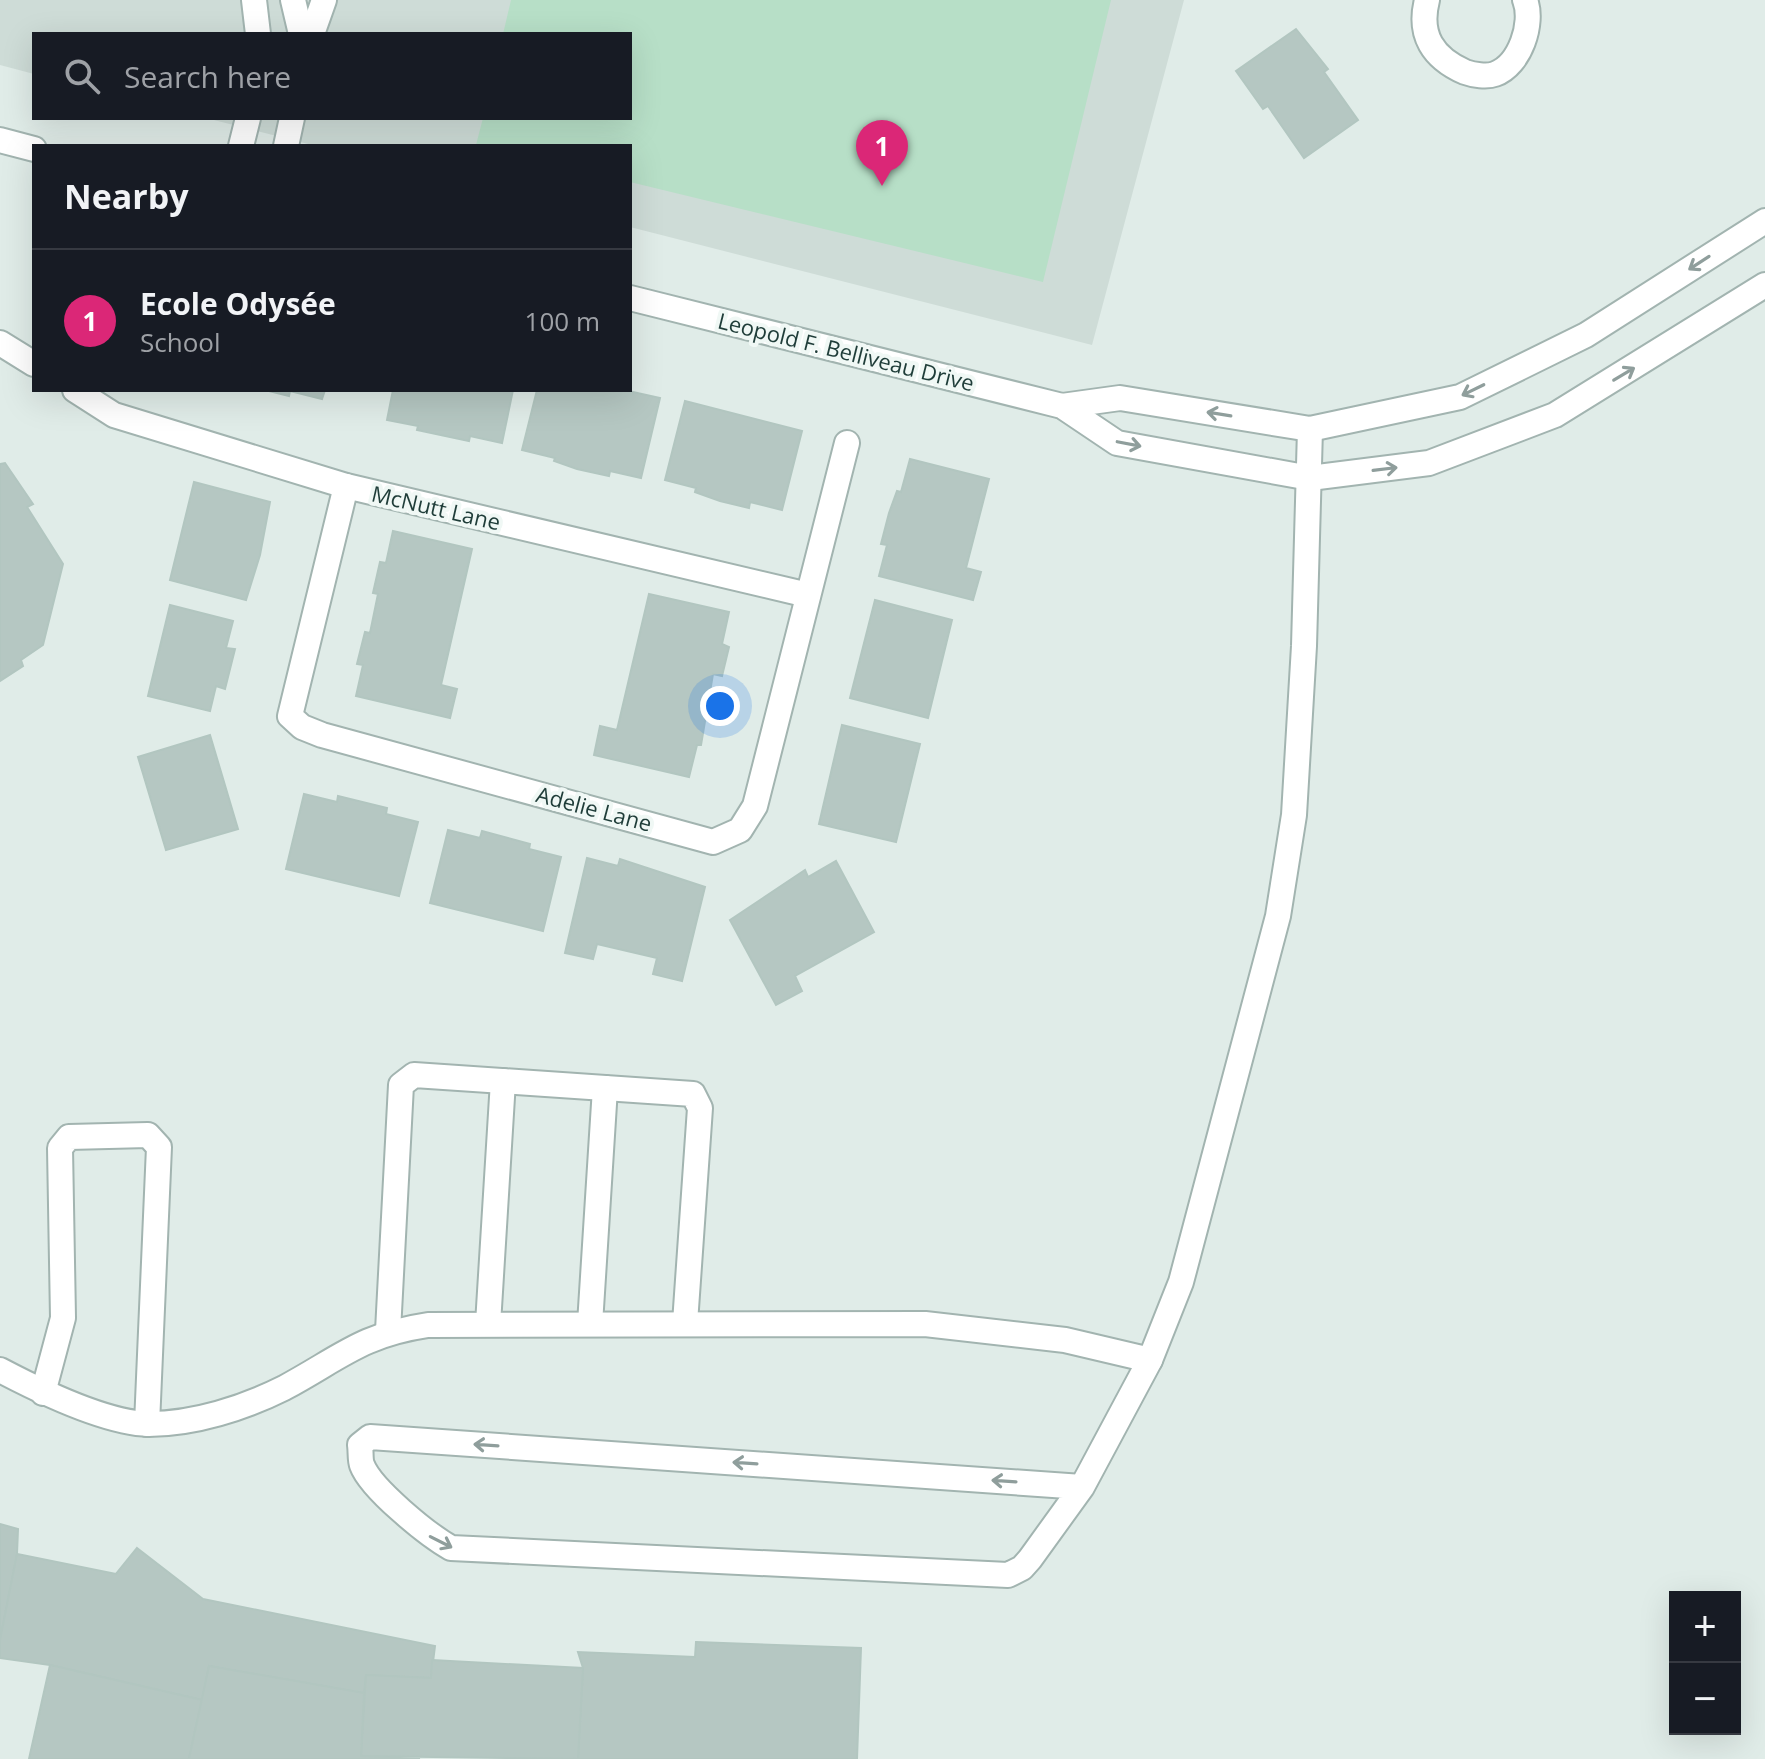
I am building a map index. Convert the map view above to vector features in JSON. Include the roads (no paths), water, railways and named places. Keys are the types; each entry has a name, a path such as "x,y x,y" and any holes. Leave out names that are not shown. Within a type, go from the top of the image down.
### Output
{"street":[{"path":"254,0 258,32"},
{"path":"293,0 301,32"},
{"path":"313,32 324,0"},
{"path":"1427,0 1422,18 1427,41 1444,63 1472,75 1496,74 1512,60 1526,35 1528,9 1525,0"},
{"path":"242,144 248,120"},
{"path":"286,144 292,120"},
{"path":"0,140 32,148"},
{"name":"Leopold F. Belliveau Drive","path":"1062,406 1120,398 1310,429 1460,397 1586,335 1765,221"},
{"name":"Leopold F. Belliveau Drive","path":"632,298 1062,406 1117,443 1310,478 1429,463 1555,415 1765,285"},
{"path":"0,343 32,363"},
{"name":"McNutt Lane","path":"78,392 114,415 346,486 808,595"},
{"path":"1082,1487 370,1437 360,1445 362,1465 403,1514 426,1534 451,1548 1008,1575 1022,1568 1082,1487 1150,1360 1181,1282 1278,916 1294,815 1310,429"},
{"name":"Adelie Lane","path":"346,486 290,716 302,727 713,842 740,830 755,806 847,443"},
{"path":"388,1331 401,1085 414,1075 693,1094 700,1108 685,1323"},
{"path":"488,1324 503,1081"},
{"path":"590,1324 605,1088"},
{"path":"43,1393 63,1318 60,1148 69,1137 148,1135 159,1147 147,1424"},
{"path":"0,1370 43,1393 81,1407 147,1424 211,1416 283,1388 343,1351 388,1331 428,1325 925,1324 1065,1340 1150,1360"}],"place":[{"name":"Ecole Odysée","path":"882,186"}]}
